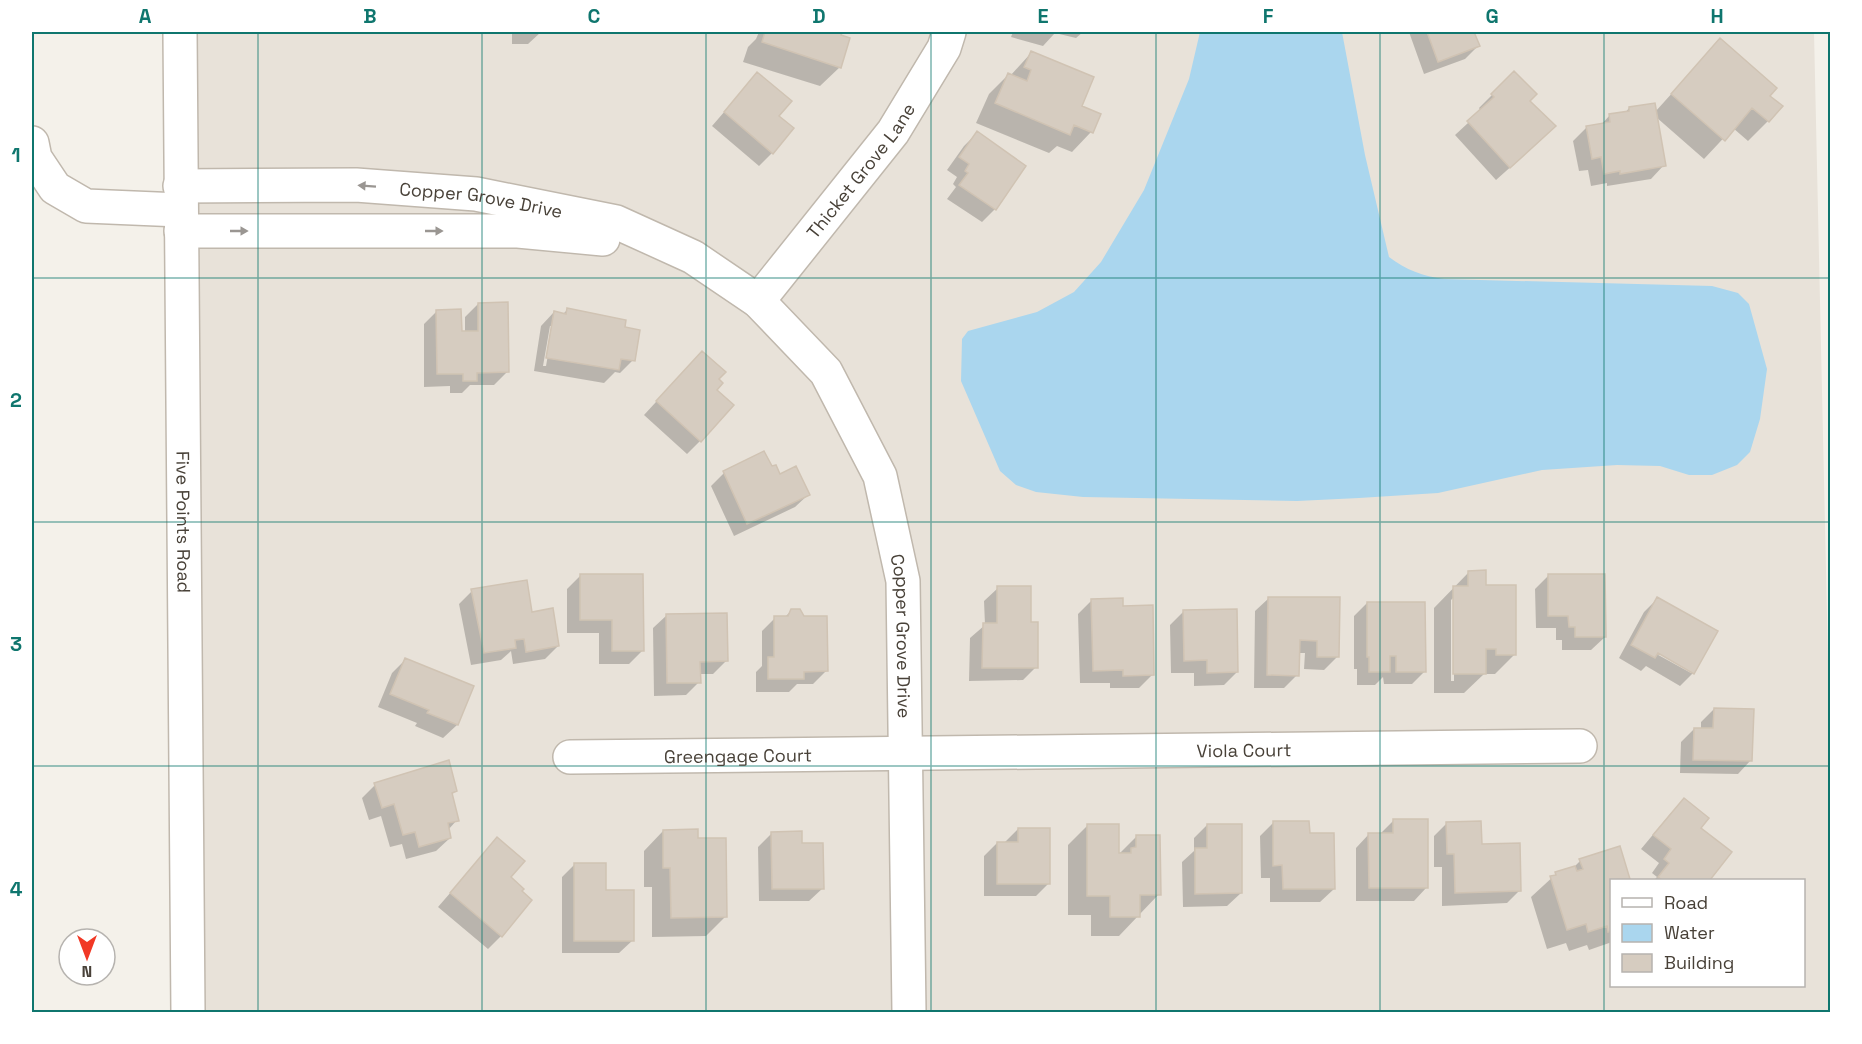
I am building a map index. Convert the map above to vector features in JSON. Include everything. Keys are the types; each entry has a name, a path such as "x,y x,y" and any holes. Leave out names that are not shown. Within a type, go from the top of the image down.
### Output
{"street":[{"name":"Five Points Road","path":"180,32 188,1012"},
{"name":"Thicket Grove Lane","path":"758,301 893,132 944,48 949,32"},
{"path":"32,143 35,158 55,188 86,206 180,209"},
{"name":"Copper Grove Drive","path":"180,209 356,185 476,194 616,222 693,257 758,301 826,372 880,476 903,580 909,1012"},
{"name":"Copper Grove Drive","path":"180,209 597,237 672,263 727,290 758,301"},
{"name":"Viola Court","path":"906,753 1580,746"},
{"name":"Greengage Court","path":"570,757 906,753"}],"shaded area":[{"path":"182,32 1814,32 1830,750 1830,1012 190,1012"}],"water":[{"path":"1200,32 1342,32 1365,155 1389,257 1408,269 1444,279 1712,286 1738,293 1749,304 1767,369 1760,419 1750,452 1737,465 1712,475 1689,475 1660,466 1617,465 1542,470 1438,493 1297,501 1083,497 1036,492 1016,485 1000,471 961,381 962,339 968,331 1037,312 1074,292 1101,262 1144,190 1189,79"}],"building":[{"path":"765,32 842,32 841,35 850,38 841,68 762,42"},
{"path":"1427,32 1474,32 1480,46 1438,62"},
{"path":"1720,38 1777,88 1770,96 1783,106 1769,122 1752,108 1725,141 1671,94"},
{"path":"1031,51 1094,77 1082,106 1101,114 1093,133 1074,125 1070,135 995,103 1008,73 1027,81 1031,70 1024,67"},
{"path":"1514,71 1537,94 1530,101 1556,126 1510,168 1467,121 1494,97 1491,94"},
{"path":"757,72 792,101 779,116 794,128 773,154 724,112"},
{"path":"1655,103 1666,166 1620,174 1620,171 1604,174 1601,157 1592,159 1586,126 1610,122 1609,114 1629,111 1629,107"},
{"path":"977,131 1026,166 996,210 959,185 968,173 965,171 969,164 959,157"},
{"path":"508,302 509,372 477,373 477,381 463,381 463,374 437,374 436,310 461,309 462,331 478,331 478,303"},
{"path":"567,308 626,320 625,327 640,330 635,361 621,359 619,370 546,358 554,311 566,314"},
{"path":"702,351 726,372 719,379 723,383 717,390 734,405 701,442 656,401"},
{"path":"764,451 772,466 776,465 780,474 796,466 810,495 747,524 723,471"},
{"path":"1486,570 1486,585 1516,585 1516,655 1496,655 1496,649 1486,649 1486,674 1453,674 1453,586 1468,586 1468,571"},
{"path":"580,574 643,574 644,651 612,651 612,620 580,620"},
{"path":"1548,574 1605,574 1606,637 1575,637 1575,627 1569,627 1568,616 1548,616"},
{"path":"527,580 532,612 553,608 559,646 526,652 524,639 515,640 516,648 484,653 471,589"},
{"path":"997,586 1031,586 1031,622 1038,622 1038,668 982,668 983,623 997,623"},
{"path":"1268,597 1340,597 1339,657 1317,657 1317,641 1300,640 1299,676 1267,675"},
{"path":"1657,597 1718,631 1694,674 1658,653 1655,658 1631,645"},
{"path":"1123,598 1123,606 1153,605 1154,675 1123,676 1123,670 1093,671 1091,599"},
{"path":"1367,602 1425,602 1426,672 1396,672 1396,656 1390,656 1390,672 1369,672"},
{"path":"791,609 800,609 804,616 827,616 828,671 804,672 804,679 768,679 768,657 774,657 774,616 788,616"},
{"path":"1237,609 1238,672 1207,673 1207,660 1184,661 1183,610"},
{"path":"727,613 728,661 700,662 701,683 667,683 666,614"},
{"path":"405,658 474,686 458,725 427,713 429,710 390,694"},
{"path":"1714,708 1754,709 1752,761 1693,760 1694,728 1713,728"},
{"path":"449,760 457,791 452,793 459,821 448,823 451,838 419,847 415,832 403,835 394,804 382,808 374,783"},
{"path":"1684,798 1709,818 1701,828 1732,852 1711,879 1661,879 1658,877 1669,863 1664,859 1671,849 1653,835"},
{"path":"1393,819 1428,819 1428,888 1369,888 1368,833 1393,833"},
{"path":"1273,821 1309,821 1310,833 1334,833 1335,889 1283,889 1282,865 1273,866"},
{"path":"1481,821 1482,844 1520,843 1521,891 1455,893 1454,854 1447,854 1446,822"},
{"path":"1087,824 1119,824 1119,853 1131,853 1131,848 1136,847 1136,835 1160,835 1161,895 1140,895 1140,917 1110,917 1110,896 1087,896"},
{"path":"1207,824 1242,824 1242,893 1195,894 1195,848 1207,848"},
{"path":"1018,828 1050,828 1050,884 997,884 997,842 1018,842"},
{"path":"698,829 698,838 726,838 727,917 671,918 670,868 663,868 663,830"},
{"path":"802,831 802,843 823,843 824,889 772,889 771,832"},
{"path":"497,837 525,861 511,877 532,900 502,937 450,893"},
{"path":"1620,846 1630,879 1610,879 1610,932 1608,932 1607,926 1588,932 1586,924 1567,930 1550,876 1556,875 1555,872 1575,866 1577,871 1583,869 1579,859"},
{"path":"574,863 606,863 606,890 634,890 634,941 574,941"}]}
